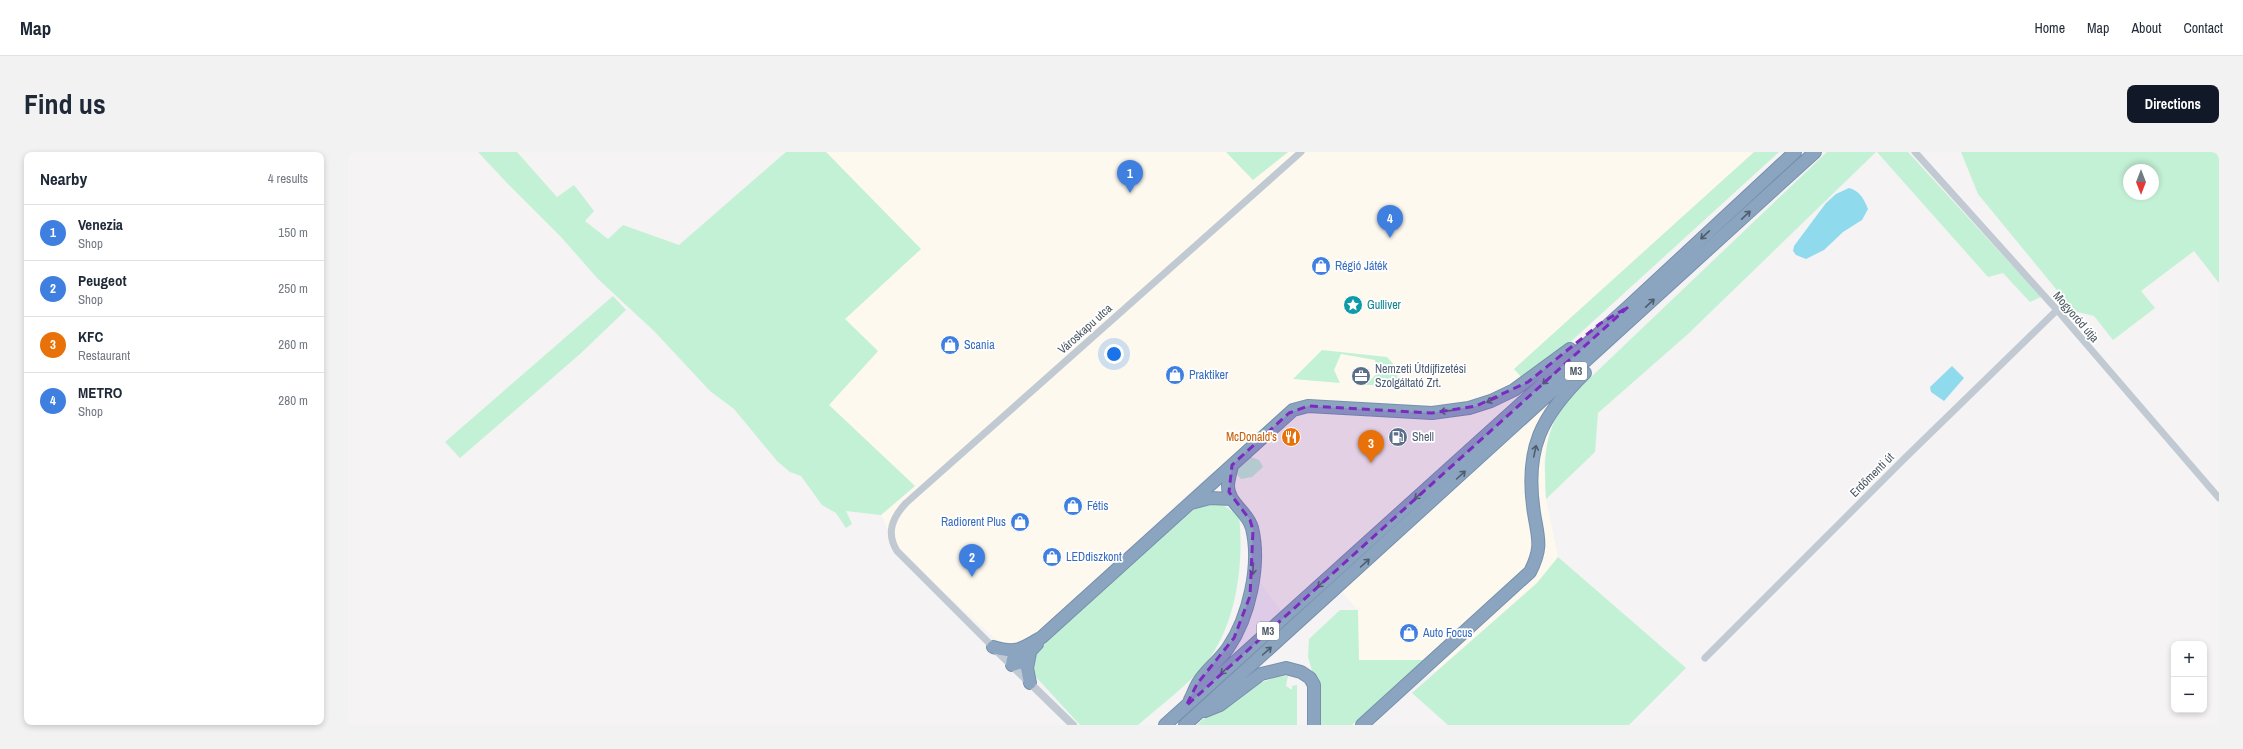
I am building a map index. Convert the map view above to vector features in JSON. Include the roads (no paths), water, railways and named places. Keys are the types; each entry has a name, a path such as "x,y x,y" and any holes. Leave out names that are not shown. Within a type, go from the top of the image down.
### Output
{"highway":[{"name":"M3","path":"1165,725 1628,307 1795,152"},
{"name":"M3","path":"1185,725 1629,323 1814,152"},
{"path":"1012,665 1019,663 1026,651 1042,636 1297,408 1308,406 1440,412 1469,408 1506,395 1528,382 1601,324 1628,307"},
{"path":"1362,725 1530,572 1539,549 1540,538 1534,514 1531,489 1533,460 1539,431 1563,395 1614,345 1629,323"},
{"path":"1229,496 1228,486 1232,465"},
{"path":"1186,706 1197,684 1220,659 1234,638 1247,608 1253,564 1252,530 1245,513 1214,482"},
{"path":"1190,503 1204,499 1229,496"},
{"path":"993,647 1009,651 1026,651"},
{"path":"1026,651 1030,683"},
{"path":"1197,715 1220,705 1262,674 1286,668 1301,672 1310,678 1314,685 1314,725"}],"street":[{"name":"Városkapu utca","path":"993,647 897,551 891,538 893,520 906,503 1301,152"},
{"name":"Mogyoród útja","path":"1915,152 2057,310 2219,498"},
{"name":"Erdőmenti út","path":"1706,658 1905,458 2057,310"},
{"path":"993,647 1072,725"}],"water":[{"path":"1849,188 1856,191 1861,196 1868,209 1862,220 1843,232 1824,250 1806,259 1796,255 1793,251 1794,246 1826,203 1836,194"},
{"path":"1952,366 1964,378 1944,401 1931,392 1930,387"}],"place":[{"name":"Venezia","path":"1130,193"},
{"name":"METRO","path":"1390,238"},
{"name":"Régió Játék","path":"1321,266"},
{"name":"Gulliver","path":"1353,305"},
{"name":"Scania","path":"950,345"},
{"name":"Praktiker","path":"1175,375"},
{"name":"Nemzeti Útdíjfizetési Szolgáltató Zrt.","path":"1361,376"},
{"name":"McDonald's","path":"1291,437"},
{"name":"Shell","path":"1398,437"},
{"name":"KFC","path":"1371,463"},
{"name":"Fétis","path":"1073,506"},
{"name":"Radiorent Plus","path":"1020,522"},
{"name":"LEDdiszkont","path":"1052,557"},
{"name":"Peugeot","path":"972,577"},
{"name":"Auto Focus","path":"1409,633"}]}
